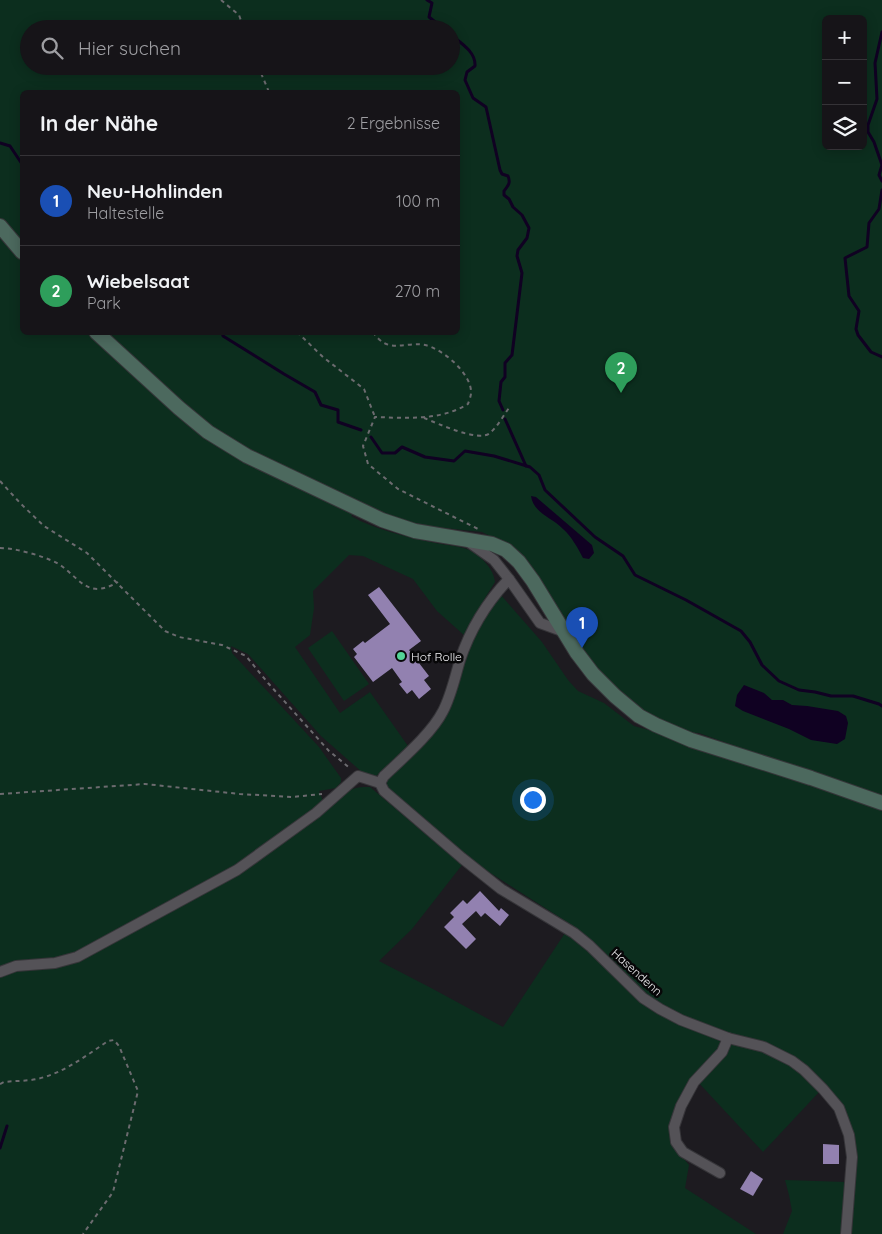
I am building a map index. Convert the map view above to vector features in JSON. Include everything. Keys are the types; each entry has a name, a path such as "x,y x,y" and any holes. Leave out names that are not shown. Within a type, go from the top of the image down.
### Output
{"main road":[{"path":"0,226 20,250"},
{"path":"99,335 208,432 247,456 382,520 416,531 481,541 506,550 519,562 533,581 577,653 599,679 640,716 691,740 811,778 882,803"}],"street":[{"path":"466,539 494,560 540,623 562,631"},
{"path":"0,972 16,966 55,963 77,958 237,870 316,813 358,776 380,784 384,776 438,721 478,618 495,593 509,579"},
{"name":"Hasendenn","path":"380,784 384,791 495,884 574,932 643,998 660,1010 728,1038 764,1048 792,1061 804,1070 838,1108 849,1135 852,1157 846,1234"},
{"path":"720,1173 682,1152 676,1142 674,1127 681,1106 694,1082 722,1052 728,1038"}],"path":[{"path":"221,0 240,15 241,20"},
{"path":"262,75 268,90"},
{"path":"300,335 323,357 364,389 375,417 363,446 368,464 398,489 478,528 481,541"},
{"path":"375,335 378,340 389,346 424,345 434,348 451,359 466,378 471,393 468,404 460,409 424,418 375,417"},
{"path":"424,418 470,435 481,437 489,434 510,408"},
{"path":"0,481 44,526 87,553 165,631 178,637 222,646 246,656 329,751 358,776"},
{"path":"0,548 15,550 57,564 81,584 93,589 110,587 118,582"},
{"path":"0,794 145,784 240,794 292,797 324,794"},
{"path":"0,1084 32,1080 53,1074 70,1066 108,1041 114,1040 120,1046 138,1092 113,1192 83,1234"}],"green space":[{"path":"0,0 882,0 882,799 699,733 684,732 648,717 591,665 502,542 482,532 435,527 404,521 363,504 351,516 392,533 469,550 486,563 492,572 495,582 465,636 437,611 413,579 363,556 349,555 313,591 314,608 310,635 295,647 340,713 370,692 408,746 375,777 363,773 321,736 248,654 231,646 232,653 319,747 341,778 341,782 336,788 319,791 326,808 346,792 356,788 370,787 462,865 412,929 379,961 503,1027 565,933 601,962 639,1000 656,1012 678,1023 722,1039 720,1051 680,1101 674,1147 689,1165 685,1188 756,1234 0,1234"},
{"path":"500,594 542,642 568,680 578,691 604,703 634,726 686,740 882,806 882,1234 851,1234 855,1154 853,1134 810,1069 681,1017 645,995 614,961 578,929 464,856 390,793 386,783 389,778 442,723 469,646 481,622"},
{"path":"332,631 369,684 344,701 308,648"},
{"path":"734,1042 793,1064 821,1090 763,1152 697,1081"},
{"path":"785,1180 846,1182 842,1234 783,1234 792,1211"}],"shaded area":[{"path":"531,496 536,497 592,545 594,553 589,559 583,558 574,542 559,525 535,507"},
{"path":"744,685 764,693 772,700 783,700 792,705 838,711 846,716 848,723 845,739 837,744 811,740 743,711 735,706 737,695"}],"building":[{"path":"379,587 421,641 409,650 429,676 424,680 431,689 419,699 412,690 407,694 399,684 402,682 392,668 373,682 354,657 357,654 353,649 363,641 365,643 390,624 368,595"},
{"path":"480,891 499,911 501,908 509,915 500,926 485,913 481,917 476,911 462,924 476,939 466,949 444,927 454,917 450,913 463,900 467,904"},
{"path":"823,1144 839,1145 839,1164 823,1164"},
{"path":"751,1171 763,1179 753,1196 740,1189"}],"waterway":[{"path":"427,0 432,3 429,17 433,20"},
{"path":"882,32 875,63 877,99 868,125 868,132 874,142 882,165 879,175 882,181"},
{"path":"460,42 467,48 475,61 475,66 467,72 465,80 473,98 486,107 500,170 502,174 509,178 509,184 504,191 504,195 522,215 529,228 527,238 518,250 517,256 522,273 512,355 505,363 505,377 501,382 499,401 503,410"},
{"path":"0,143 10,146 20,161"},
{"path":"882,190 879,209 869,223 867,247 845,258 849,296 859,311 856,329 858,335 871,352 882,357"},
{"path":"223,335 315,392 321,405 338,410 338,422 361,430"},
{"path":"505,419 526,466"},
{"path":"371,437 382,453 395,453 402,447 425,457 454,461 465,451 494,456 530,467 539,475 545,490 595,537 623,556 635,575 686,600 741,631 750,642 762,665 779,681 799,690 831,696 853,696 882,706"},
{"path":"0,1148 7,1126"}],"place":[{"name":"Wiebelsaat","path":"621,393"},
{"name":"Neu-Hohlinden","path":"582,648"},
{"name":"Hof Rolle","path":"401,656"}]}
